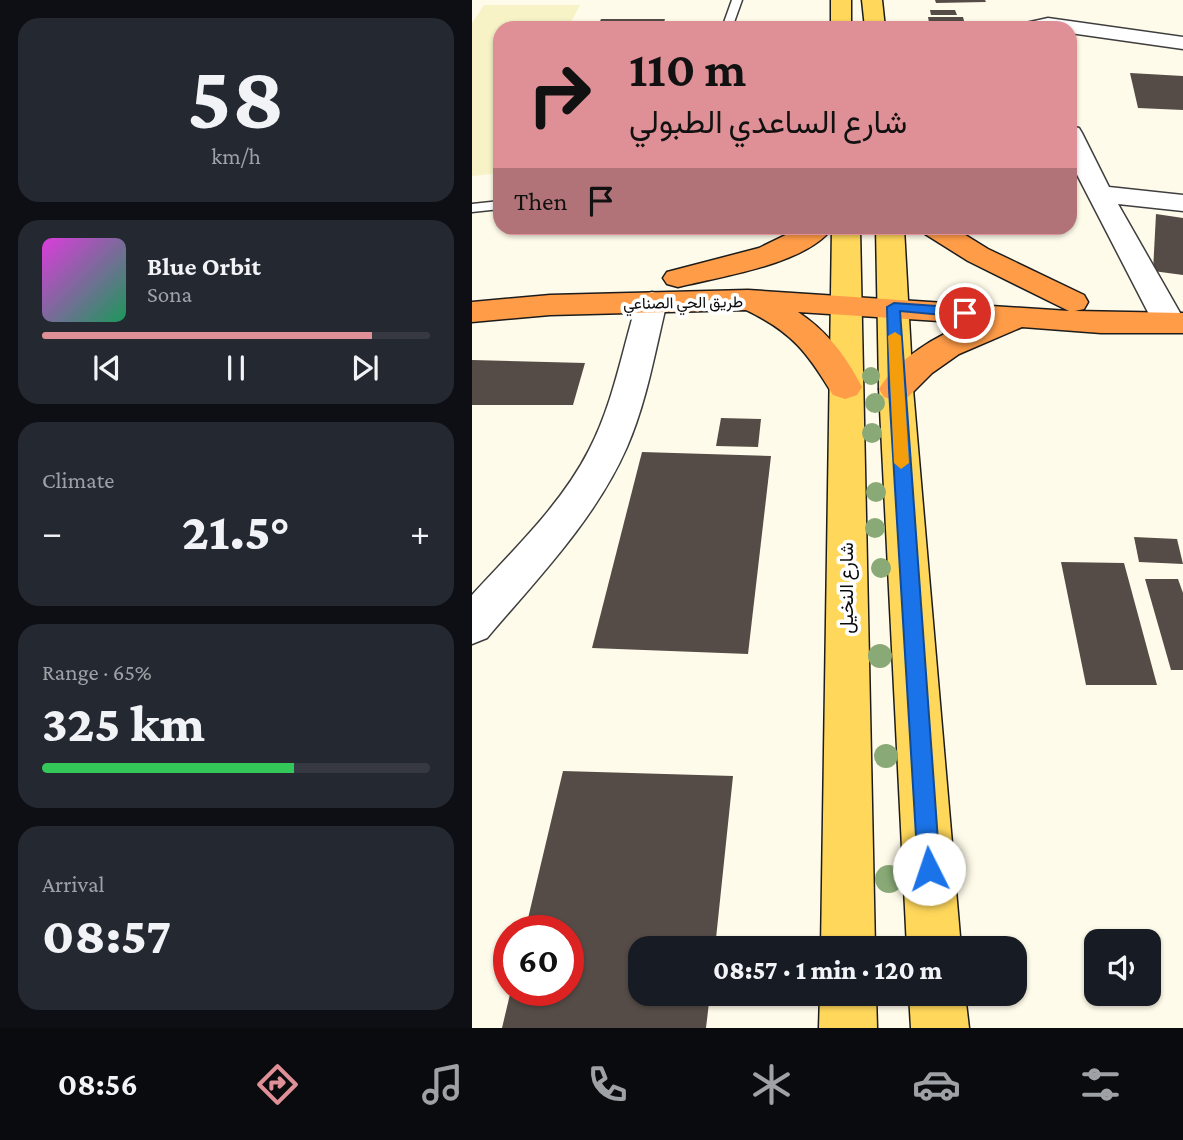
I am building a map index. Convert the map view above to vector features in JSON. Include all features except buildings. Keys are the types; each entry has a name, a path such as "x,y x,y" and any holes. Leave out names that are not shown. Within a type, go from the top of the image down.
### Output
{"highway":[{"path":"665,290 769,253 808,235"},
{"path":"946,235 978,255 1073,302"},
{"name":"طريق الحي الصناعي","path":"472,293 665,290 893,296"},
{"name":"طريق الحي الصناعي","path":"472,312 665,290 748,300 848,293"},
{"path":"893,296 1073,302 1131,311 1176,323"},
{"path":"893,296 1036,318 1119,324 1176,323"},
{"path":"748,300 791,320 809,334 824,350 845,387"},
{"path":"896,389 913,370 955,341 1007,323 1036,318"}],"main road":[{"path":"841,0 841,21"},
{"path":"873,0 874,21"},
{"name":"شارع النخيل","path":"846,235 848,936"},
{"path":"890,235 896,389 933,936"},
{"path":"848,1006 848,1028"},
{"path":"938,1006 940,1028"}],"street":[{"path":"1077,28 1182,43"},
{"path":"1077,148 1099,194 1176,323"},
{"path":"1099,194 1182,203"},
{"path":"472,625 555,529 607,451 665,290"}],"lane":[{"path":"730,21 737,0"},
{"path":"472,208 493,206"}],"shaded area":[{"path":"484,5 580,5 572,21 493,21 493,172 472,176 472,23"}],"slow traffic":[{"path":"895,336 901,463"}],"route":[{"path":"929,869 896,389 894,307 965,313"}]}
